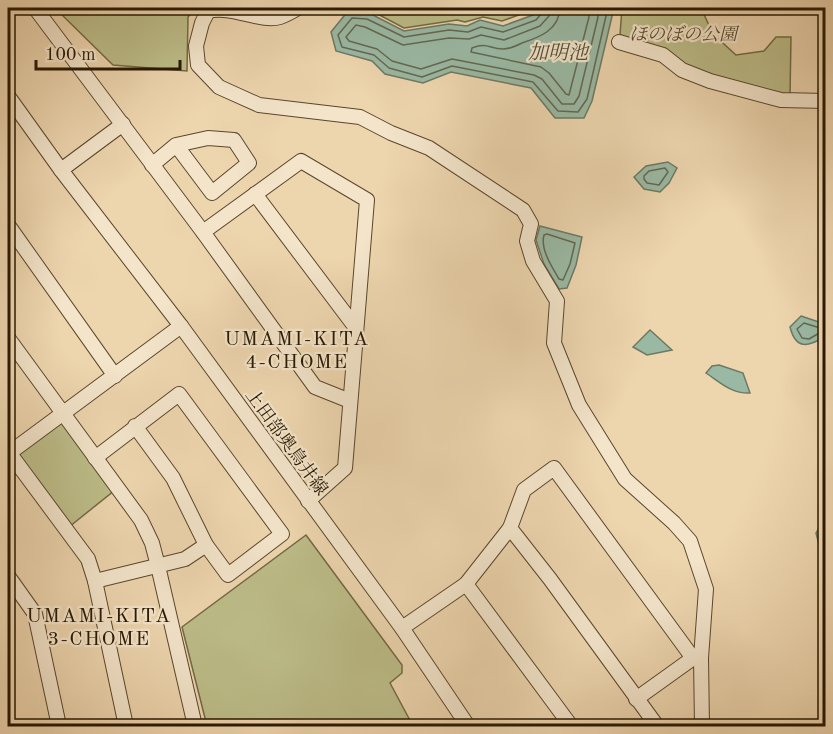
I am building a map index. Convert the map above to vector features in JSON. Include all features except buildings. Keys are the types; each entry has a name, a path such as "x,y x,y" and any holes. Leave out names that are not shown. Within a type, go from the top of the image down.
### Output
{"street":[{"path":"35,8 203,232 315,387 350,401"},
{"path":"298,8 279,18 220,8 208,11 196,46 198,65 219,87 259,105 360,117 429,148 523,210 531,224 527,241 533,261 557,301 554,343 579,405 625,478 674,523 690,542 706,589 699,657 702,726"},
{"path":"619,42 663,56 682,70 710,81 781,100 825,101"},
{"name":"上田部奥鳥井線","path":"8,96 61,170 181,326 402,628 468,726"},
{"path":"61,170 123,124"},
{"path":"152,165 176,145 208,138 234,140 249,163 212,193 176,145"},
{"path":"203,232 302,161 367,200 345,468 308,501"},
{"path":"255,194 356,328"},
{"path":"8,225 115,376"},
{"path":"126,726 95,581 88,559 8,453 63,415 181,326"},
{"path":"8,338 141,520 152,543 195,726"},
{"path":"94,458 135,426 179,394 282,534 228,575 206,545 173,478 135,426"},
{"path":"402,628 466,584 510,528 524,490 554,468 690,654 699,657"},
{"path":"510,528 657,726"},
{"path":"95,581 185,559 206,545"},
{"path":"8,576 35,614 59,726"},
{"path":"466,584 571,726"},
{"path":"636,699 699,657"}],"green space":[{"path":"60,8 196,8 188,17 187,71 113,65 60,13"},
{"path":"346,8 532,8 530,11 502,21 483,17 465,22 457,20 404,28 370,10"},
{"name":"ほのぼの公園","path":"622,8 701,8 713,34 736,55 764,51 776,37 791,37 790,95 735,85 684,65 651,47 620,35"},
{"path":"64,421 115,490 69,527 17,455"},
{"path":"306,535 402,665 402,673 390,683 413,726 207,726 182,627"}],"water":[{"name":"加明池","path":"539,8 607,8 613,12 592,101 584,118 555,118 531,88 451,72 423,83 385,74 372,61 336,51 331,32 348,11 369,13 404,31 449,24 467,26 480,20 503,26 533,15"},
{"path":"668,162 677,168 669,183 660,192 644,189 634,177 646,166"},
{"path":"540,226 582,237 576,265 567,288 559,289 544,264 536,240"},
{"path":"801,316 825,324 825,337 814,343 799,343 790,327"},
{"path":"650,330 672,350 647,355 633,347"},
{"path":"719,365 743,373 750,393 732,390 706,373 712,366"},
{"path":"825,517 825,559 816,533"}],"district":[{"name":"UMAMI-KITA 4-CHOME","path":"297,350"},
{"name":"UMAMI-KITA 3-CHOME","path":"99,626"}]}
